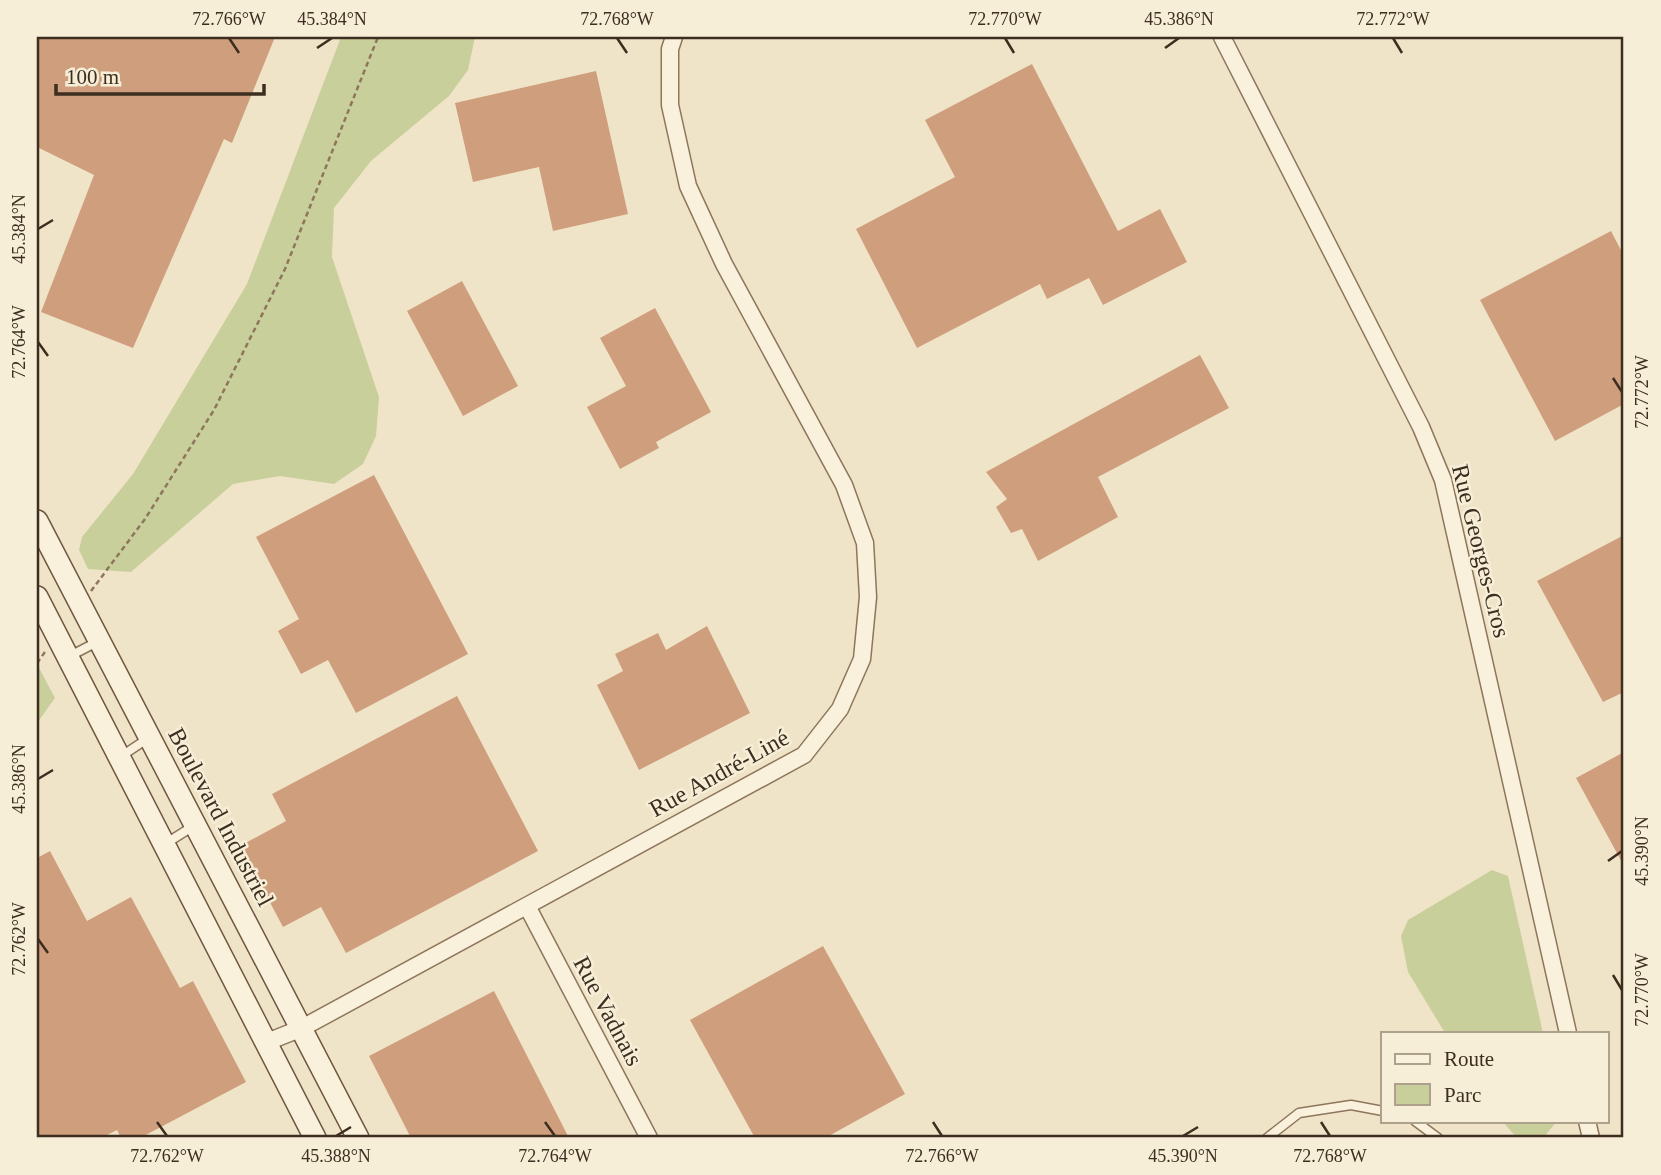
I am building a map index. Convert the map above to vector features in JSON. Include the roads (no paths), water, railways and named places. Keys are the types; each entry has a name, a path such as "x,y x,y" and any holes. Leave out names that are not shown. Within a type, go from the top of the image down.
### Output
{"street":[{"name":"Rue André-Liné","path":"267,1042 302,1028 804,755 840,709 862,659 868,597 865,543 844,485 724,264 688,186 670,105 670,49 674,37"},
{"name":"Rue Georges-Cros","path":"1222,37 1415,415 1443,480 1568,1032"},
{"name":"Boulevard Industriel","path":"37,524 358,1138"},
{"path":"37,597 315,1138"},
{"name":"Rue Vadnais","path":"527,906 649,1138"}],"lane":[{"path":"68,657 100,640"},
{"path":"120,757 150,738"},
{"path":"165,844 195,825"},
{"path":"1267,1138 1299,1114 1351,1105 1381,1111"},
{"path":"1416,1122 1438,1138"}]}
